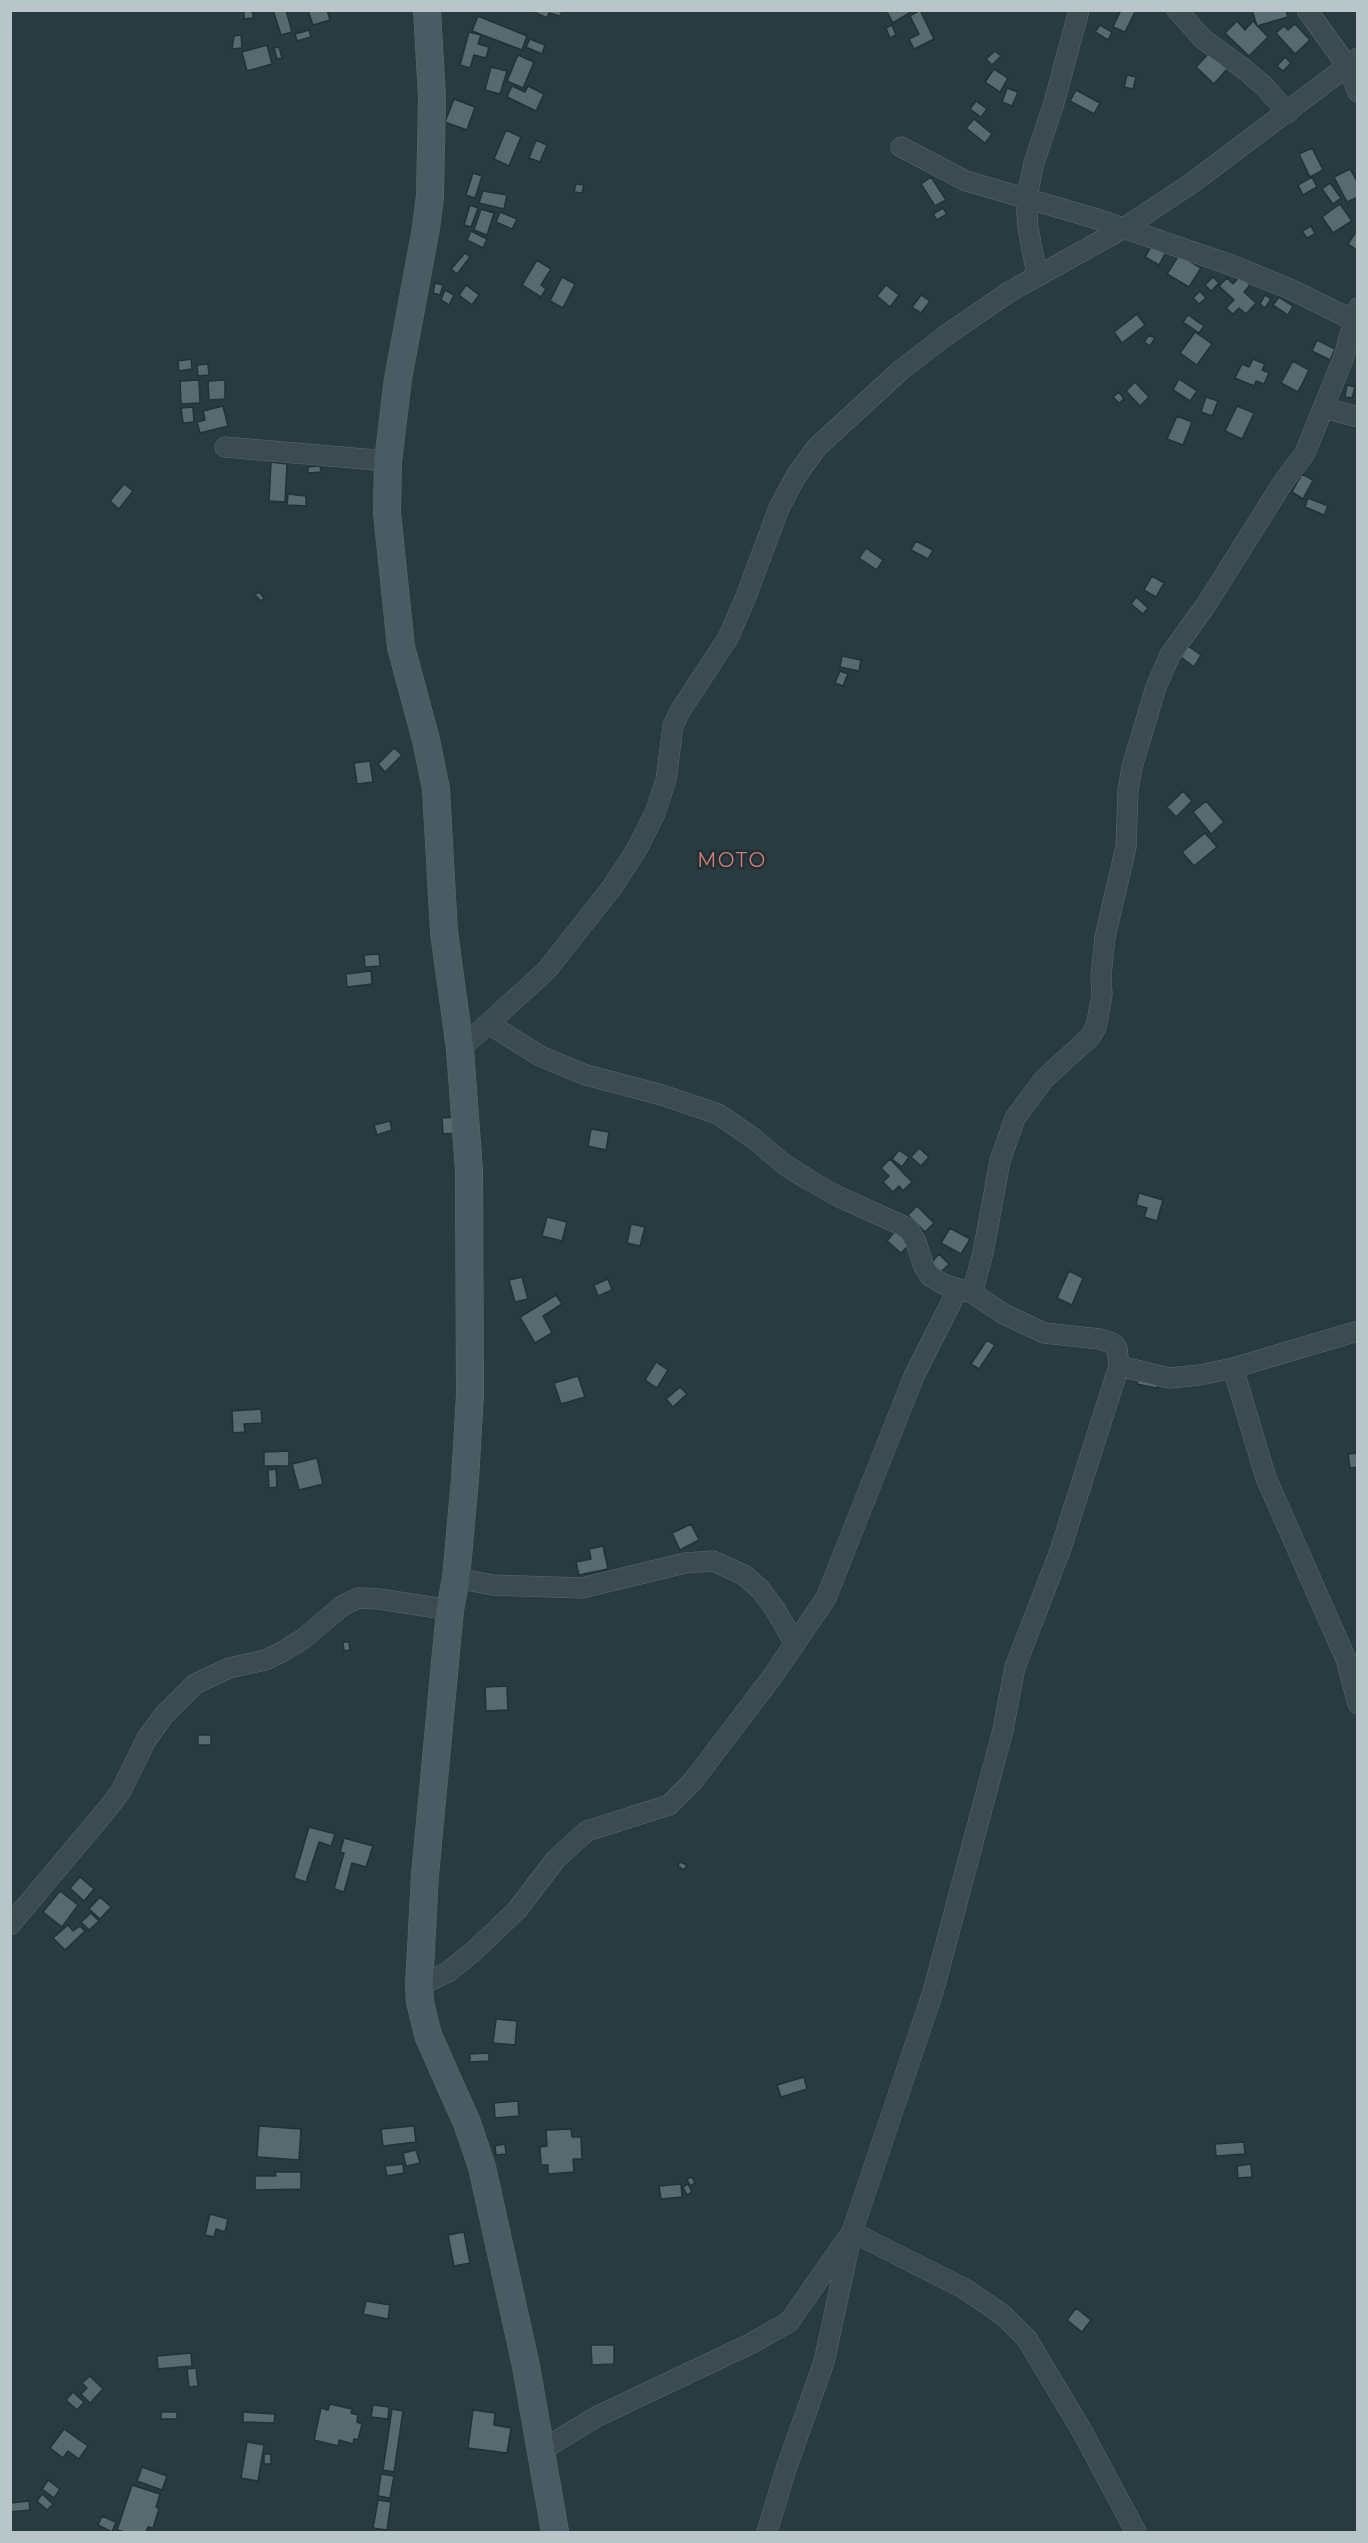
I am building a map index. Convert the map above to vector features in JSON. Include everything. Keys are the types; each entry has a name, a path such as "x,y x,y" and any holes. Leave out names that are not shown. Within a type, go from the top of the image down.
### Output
{"street":[{"path":"428,10 432,97 430,196 406,328 388,461 387,513 401,647 426,740 436,789 444,932 460,1049 470,1171 470,1395 456,1578 450,1610 426,1875 419,1986 420,2002 428,2035 467,2123 482,2167 514,2304 555,2532"},
{"path":"1037,275 1028,228 1026,200 1034,163 1054,103 1079,10"},
{"path":"1177,10 1203,39 1244,69 1288,112"},
{"path":"1307,10 1353,63 1358,92"},
{"path":"460,1049 547,970 613,886 637,849 655,813 666,780 674,726 680,711 736,620 779,508 796,476 818,447 901,370 945,336 1037,275 1124,228 1192,183 1353,63"},
{"path":"419,1986 448,1972 474,1951 517,1910 556,1859 587,1831 603,1824 658,1810 678,1799 715,1753 826,1598 914,1376 965,1291 983,1253 1000,1161 1015,1118 1044,1079 1090,1037 1096,1027 1102,996 1101,975 1106,937 1126,847 1128,791 1132,767 1156,687 1170,655 1206,604 1282,484 1305,453 1343,359 1355,314 1124,228 966,180 901,147"},
{"path":"1325,408 1358,417"},
{"path":"225,447 388,461"},
{"path":"489,1024 540,1056 586,1075 672,1098 718,1114 735,1124 774,1157 801,1175 837,1196 908,1228 930,1276 943,1284 965,1291 1044,1334 1100,1339 1114,1344 1117,1348 1119,1366 1060,1551 1015,1667 1003,1730 933,1992 852,2232 824,2362 786,2469 767,2532"},
{"path":"1119,1366 1169,1378 1233,1368 1358,1331"},
{"path":"1233,1368 1266,1478 1346,1659 1358,1704"},
{"path":"456,1578 494,1585 582,1588 685,1563 713,1561 744,1575 760,1589 775,1609 795,1644"},
{"path":"10,1925 109,1807 121,1791 146,1740 164,1715 195,1684 229,1668 266,1660 280,1653 303,1639 342,1606 358,1598 450,1610"},
{"path":"540,2451 596,2417 750,2344 789,2322 852,2232"},
{"path":"852,2232 965,2289 1003,2315 1026,2339 1082,2431 1136,2532"}],"building":[{"path":"244,10 253,12 253,18 244,19"},
{"path":"273,10 286,10 292,32 281,35"},
{"path":"308,10 327,10 330,20 313,25"},
{"path":"530,10 562,11 560,16 549,13 547,18"},
{"path":"886,10 914,10 893,23"},
{"path":"920,10 934,39 914,49 909,39 919,34 910,16"},
{"path":"1121,10 1136,10 1125,32 1113,27"},
{"path":"1252,10 1286,10 1288,17 1257,26"},
{"path":"478,16 527,36 522,50 472,31"},
{"path":"1237,21 1245,30 1253,21 1268,37 1249,56 1225,33"},
{"path":"1295,24 1310,40 1295,54 1276,33 1284,26 1288,30"},
{"path":"892,25 896,35 890,38 886,28"},
{"path":"1100,25 1112,32 1108,40 1095,32"},
{"path":"309,30 311,37 297,41 295,34"},
{"path":"469,32 481,35 478,44 489,47 486,58 474,55 470,68 460,65"},
{"path":"241,35 242,48 232,49 234,36"},
{"path":"530,39 545,45 542,54 526,47"},
{"path":"267,45 272,64 247,71 242,52"},
{"path":"279,47 282,58 277,59 274,48"},
{"path":"995,51 1001,56 992,65 986,59"},
{"path":"1209,53 1227,69 1214,84 1196,67"},
{"path":"518,55 534,62 523,88 507,81"},
{"path":"1285,57 1291,63 1283,71 1277,66"},
{"path":"491,67 507,71 500,94 485,90"},
{"path":"994,69 1008,78 1000,92 985,82"},
{"path":"1127,75 1136,77 1133,89 1124,87"},
{"path":"512,86 525,92 528,86 544,94 536,111 507,97"},
{"path":"1007,88 1018,92 1012,106 1002,102"},
{"path":"1076,90 1100,103 1094,114 1070,101"},
{"path":"454,99 475,107 467,130 445,122"},
{"path":"976,101 987,109 981,117 970,109"},
{"path":"974,119 992,134 985,143 966,128"},
{"path":"506,130 521,137 509,166 494,159"},
{"path":"536,140 547,145 540,162 529,158"},
{"path":"1312,148 1323,170 1310,177 1299,154"},
{"path":"1350,169 1358,183 1358,197 1347,202 1334,177"},
{"path":"473,173 482,176 475,198 466,195"},
{"path":"931,177 946,200 935,206 921,184"},
{"path":"1312,177 1317,187 1303,195 1298,185"},
{"path":"1330,183 1341,198 1333,204 1322,189"},
{"path":"576,184 584,185 582,193 574,192"},
{"path":"483,191 507,195 504,209 479,203"},
{"path":"1340,204 1352,221 1333,233 1322,217"},
{"path":"470,205 478,208 471,227 464,225"},
{"path":"943,208 947,214 937,220 933,214"},
{"path":"481,209 494,213 487,235 474,230"},
{"path":"500,212 517,219 512,229 496,222"},
{"path":"1311,226 1315,234 1307,238 1302,231"},
{"path":"471,231 487,239 483,248 467,240"},
{"path":"1356,232 1358,233 1357,250 1348,244"},
{"path":"1152,245 1166,252 1159,265 1145,257"},
{"path":"465,253 470,257 457,274 451,269"},
{"path":"1179,255 1201,268 1189,287 1167,274"},
{"path":"537,260 551,269 541,285 546,289 541,297 522,285"},
{"path":"1241,275 1250,285 1244,292 1256,303 1246,314 1239,308 1233,314 1226,308 1234,300 1219,286 1227,278 1233,284"},
{"path":"562,277 575,284 563,308 550,301"},
{"path":"1213,277 1219,283 1211,291 1205,285"},
{"path":"435,283 443,285 440,295 433,293"},
{"path":"466,285 479,295 472,305 459,295"},
{"path":"886,285 899,295 890,307 877,296"},
{"path":"445,290 454,295 449,305 441,300"},
{"path":"1200,291 1206,298 1199,304 1193,298"},
{"path":"921,295 930,301 921,313 912,307"},
{"path":"1265,295 1271,299 1265,308 1260,304"},
{"path":"1279,297 1293,306 1288,315 1273,305"},
{"path":"1137,314 1145,325 1122,343 1114,332"},
{"path":"1188,315 1204,326 1199,333 1183,322"},
{"path":"1195,332 1212,344 1197,365 1180,353"},
{"path":"1149,335 1155,338 1150,346 1144,342"},
{"path":"1317,340 1335,349 1330,360 1312,351"},
{"path":"191,359 192,369 179,371 178,361"},
{"path":"1253,359 1265,364 1262,370 1269,373 1264,384 1256,381 1254,386 1235,378 1242,364 1249,367"},
{"path":"1293,361 1309,370 1298,392 1281,383"},
{"path":"208,364 209,375 198,376 197,365"},
{"path":"1179,379 1197,391 1190,401 1173,390"},
{"path":"199,380 200,403 181,404 180,381"},
{"path":"225,380 225,399 209,400 208,381"},
{"path":"1135,382 1149,397 1140,406 1126,391"},
{"path":"1347,385 1355,387 1352,398 1345,397"},
{"path":"1119,392 1124,399 1119,403 1113,397"},
{"path":"1206,397 1218,401 1212,416 1201,412"},
{"path":"223,406 228,426 200,433 197,422 205,420 203,411"},
{"path":"1237,406 1254,413 1242,439 1225,431"},
{"path":"193,407 194,422 183,423 181,408"},
{"path":"1177,416 1192,422 1183,445 1167,439"},
{"path":"271,462 287,464 285,502 269,501"},
{"path":"320,466 321,472 308,473 308,467"},
{"path":"1302,474 1313,480 1303,499 1292,492"},
{"path":"124,484 133,491 119,509 110,501"},
{"path":"288,494 306,496 306,506 287,505"},
{"path":"1308,498 1328,506 1324,515 1305,507"},
{"path":"916,541 933,550 928,559 911,550"},
{"path":"866,548 883,560 877,570 859,558"},
{"path":"1152,576 1164,583 1156,597 1144,590"},
{"path":"259,592 264,598 261,601 255,595"},
{"path":"1136,597 1148,608 1143,614 1131,604"},
{"path":"1188,646 1201,655 1194,667 1181,657"},
{"path":"842,656 861,660 859,671 840,667"},
{"path":"840,671 848,674 843,686 835,683"},
{"path":"394,748 402,755 385,772 378,764"},
{"path":"370,761 373,782 357,784 354,763"},
{"path":"1183,791 1192,801 1176,817 1167,807"},
{"path":"1206,801 1224,822 1211,834 1193,812"},
{"path":"1205,833 1217,847 1194,866 1182,852"},
{"path":"379,954 380,966 365,967 364,955"},
{"path":"371,971 372,984 347,987 346,974"},
{"path":"457,1117 458,1133 443,1134 442,1118"},
{"path":"390,1121 392,1130 377,1135 374,1125"},
{"path":"591,1129 609,1132 606,1150 588,1146"},
{"path":"919,1148 929,1157 921,1166 911,1157"},
{"path":"899,1150 909,1157 902,1167 892,1159"},
{"path":"890,1159 912,1182 903,1191 899,1186 893,1192 883,1182 889,1176 881,1168"},
{"path":"1139,1193 1163,1200 1157,1221 1144,1217 1147,1208 1136,1205"},
{"path":"917,1206 934,1223 925,1232 908,1215"},
{"path":"547,1217 567,1222 562,1241 542,1236"},
{"path":"631,1224 645,1227 640,1246 627,1243"},
{"path":"950,1228 970,1239 961,1254 941,1243"},
{"path":"895,1231 910,1244 901,1253 887,1241"},
{"path":"939,1254 949,1264 941,1272 931,1263"},
{"path":"1069,1271 1083,1278 1072,1305 1057,1298"},
{"path":"522,1277 528,1299 515,1302 509,1280"},
{"path":"608,1279 612,1290 598,1296 594,1285"},
{"path":"556,1295 562,1304 543,1316 552,1333 535,1343 520,1317"},
{"path":"987,1340 995,1345 979,1369 971,1364"},
{"path":"656,1362 668,1370 657,1388 645,1380"},
{"path":"1139,1375 1159,1379 1157,1388 1137,1384"},
{"path":"578,1376 585,1397 561,1404 554,1383"},
{"path":"680,1387 687,1394 673,1407 666,1399"},
{"path":"261,1409 262,1423 244,1424 245,1432 233,1433 232,1411"},
{"path":"289,1451 289,1466 264,1466 264,1452"},
{"path":"1358,1453 1358,1467 1350,1468 1348,1454"},
{"path":"317,1458 323,1484 299,1490 292,1464"},
{"path":"276,1469 277,1487 269,1488 268,1470"},
{"path":"691,1524 699,1540 680,1550 672,1533"},
{"path":"603,1546 608,1569 579,1575 576,1562 591,1559 589,1549"},
{"path":"343,1642 349,1642 350,1650 344,1651"},
{"path":"507,1686 508,1710 486,1711 485,1687"},
{"path":"198,1735 211,1735 211,1745 198,1745"},
{"path":"309,1827 335,1834 331,1846 319,1842 306,1882 294,1878"},
{"path":"344,1838 373,1846 366,1867 352,1863 344,1892 334,1889 344,1853 340,1852"},
{"path":"680,1862 687,1865 684,1870 678,1866"},
{"path":"80,1877 94,1889 84,1901 70,1888"},
{"path":"60,1891 78,1905 62,1927 43,1912"},
{"path":"100,1897 111,1907 100,1919 89,1909"},
{"path":"91,1913 99,1921 89,1930 81,1922"},
{"path":"68,1925 73,1931 80,1926 85,1931 65,1950 53,1938"},
{"path":"496,2019 517,2021 515,2045 493,2043"},
{"path":"489,2053 489,2061 470,2062 470,2054"},
{"path":"804,2077 807,2089 781,2097 777,2085"},
{"path":"518,2101 519,2116 495,2118 494,2103"},
{"path":"259,2126 301,2129 299,2160 257,2157"},
{"path":"414,2126 416,2142 383,2146 381,2129"},
{"path":"571,2129 572,2137 581,2137 582,2159 573,2159 574,2172 548,2174 548,2165 541,2165 540,2147 547,2146 546,2130"},
{"path":"1244,2142 1245,2154 1216,2156 1215,2144"},
{"path":"505,2144 506,2154 496,2155 495,2146"},
{"path":"416,2150 420,2163 406,2166 403,2153"},
{"path":"403,2164 404,2173 387,2176 385,2166"},
{"path":"1251,2164 1252,2177 1238,2178 1237,2166"},
{"path":"275,2172 301,2172 301,2189 255,2190 255,2176 276,2176"},
{"path":"692,2177 695,2183 690,2186 687,2179"},
{"path":"681,2184 682,2197 661,2199 659,2186"},
{"path":"688,2184 692,2192 687,2195 683,2187"},
{"path":"210,2214 228,2219 225,2232 216,2229 214,2237 205,2235"},
{"path":"464,2232 470,2263 454,2266 448,2235"},
{"path":"366,2301 390,2305 388,2319 363,2314"},
{"path":"1076,2308 1091,2320 1082,2332 1067,2320"},
{"path":"591,2345 614,2345 614,2364 592,2365"},
{"path":"191,2353 192,2366 158,2369 157,2356"},
{"path":"196,2368 198,2386 189,2387 187,2369"},
{"path":"90,2376 103,2389 90,2403 81,2394 87,2388 82,2383"},
{"path":"73,2392 84,2402 77,2410 66,2400"},
{"path":"330,2404 352,2409 351,2413 358,2415 357,2422 362,2424 358,2440 354,2439 353,2444 339,2440 338,2446 314,2440 321,2408 328,2410"},
{"path":"373,2405 389,2407 388,2419 371,2417"},
{"path":"392,2409 403,2411 394,2472 383,2470"},
{"path":"473,2410 495,2413 494,2425 511,2428 507,2453 468,2448"},
{"path":"161,2412 177,2412 177,2419 161,2419"},
{"path":"243,2412 275,2414 274,2423 243,2422"},
{"path":"64,2429 88,2446 79,2459 68,2451 63,2458 50,2448"},
{"path":"247,2442 264,2445 258,2481 241,2478"},
{"path":"264,2454 271,2454 271,2464 264,2464"},
{"path":"142,2467 167,2476 162,2490 137,2481"},
{"path":"381,2474 394,2476 390,2498 378,2496"},
{"path":"48,2480 60,2489 54,2498 42,2489"},
{"path":"132,2485 160,2494 156,2507 159,2509 153,2528 148,2527 146,2532 117,2530"},
{"path":"42,2494 53,2504 47,2510 37,2501"},
{"path":"378,2500 391,2502 387,2530 373,2528"},
{"path":"29,2501 30,2510 10,2512 10,2503"},
{"path":"102,2516 116,2522 112,2532 98,2525"}],"district":[{"name":"MOTO","path":"732,861"}]}
